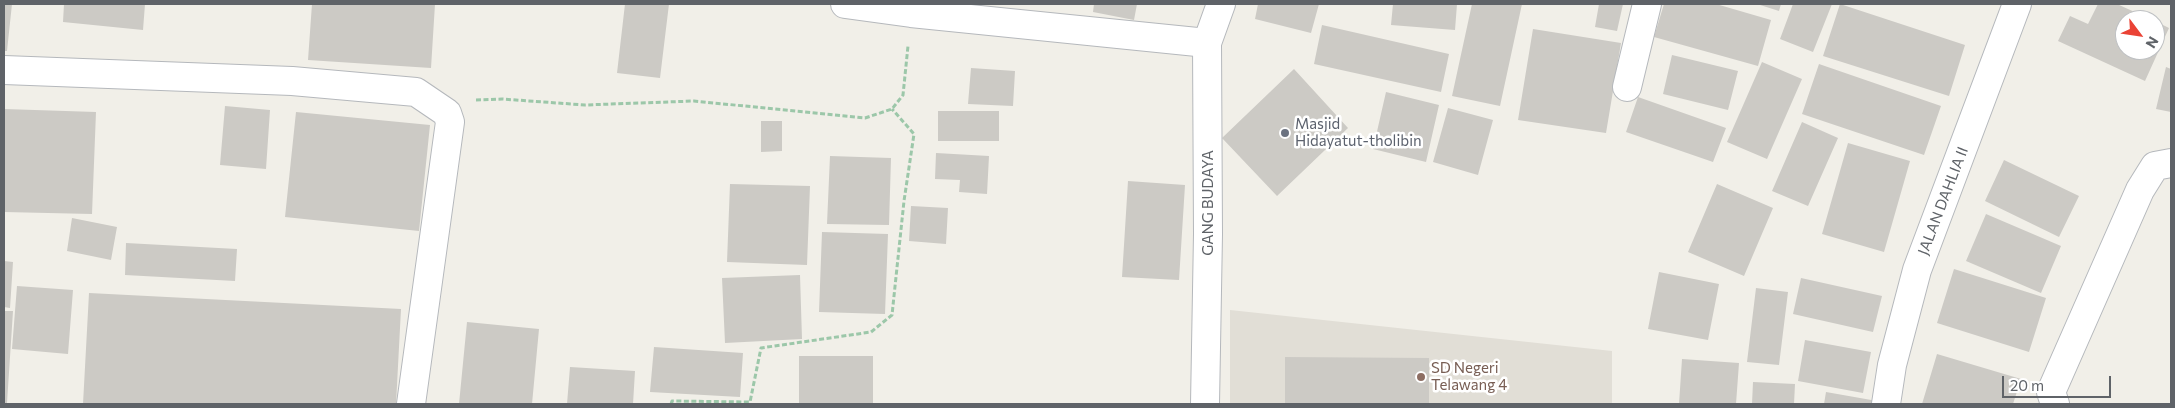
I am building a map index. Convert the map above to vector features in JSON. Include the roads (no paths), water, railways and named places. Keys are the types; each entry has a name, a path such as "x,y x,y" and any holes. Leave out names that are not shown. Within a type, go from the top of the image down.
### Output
{"street":[{"path":"846,4 911,13 1207,43"},
{"name":"GANG BUDAYA","path":"1204,404 1208,234 1207,43 1221,4"},
{"path":"1627,87 1647,4"},
{"name":"JALAN DAHLIA II","path":"1886,404 1892,364 1917,270 2017,4"},
{"path":"4,70 292,81 416,92 432,101 447,113 450,122 411,404"},
{"path":"2056,404 2050,392 2140,190 2155,166 2171,163"}],"place":[{"name":"Masjid Hidayatut-tholibin","path":"1285,133"},
{"name":"SD Negeri Telawang 4","path":"1421,377"}]}
